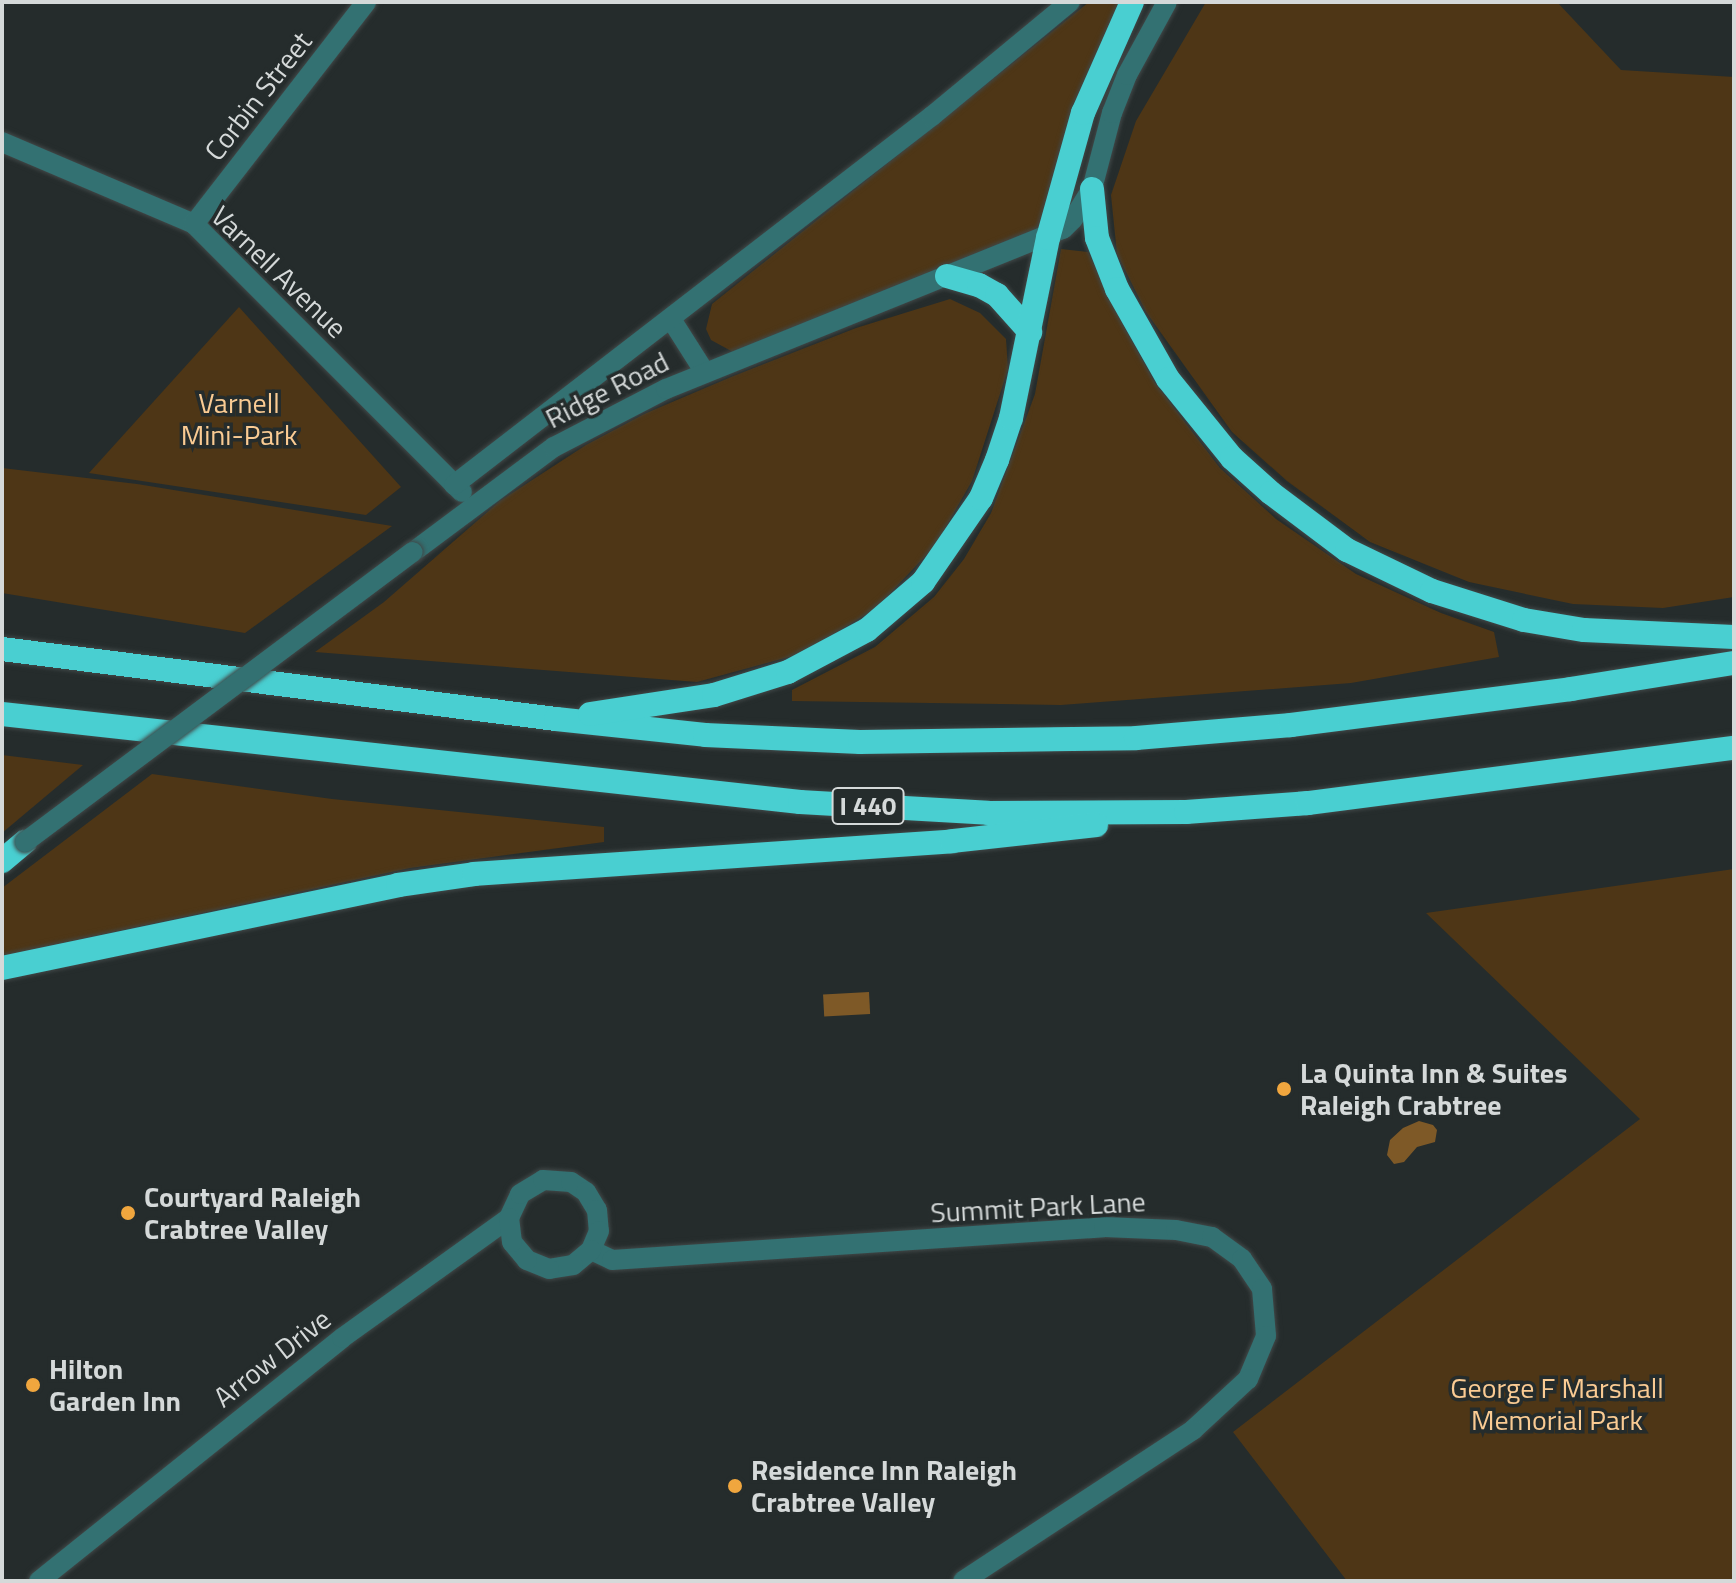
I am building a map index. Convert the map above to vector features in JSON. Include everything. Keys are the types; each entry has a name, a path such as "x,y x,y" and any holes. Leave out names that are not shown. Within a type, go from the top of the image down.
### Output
{"highway":[{"path":"556,719 714,695 750,686 835,649 896,608 923,582 981,498 1011,418 1048,238 1083,113 1132,2"},
{"path":"1092,189 1097,238 1117,289 1168,379 1232,458 1271,493 1347,550 1432,591 1524,620 1584,630 1734,637"},
{"path":"947,276 979,285 997,295 1030,332"},
{"path":"2,646 30,653 556,719 705,735 860,742 1136,738 1291,725 1571,689 1734,663"},
{"name":"I 440","path":"2,714 800,802 988,813 1186,812 1308,803 1734,748"},
{"path":"2,968 398,885 474,874 952,841 1186,812"},
{"path":"2,855 25,842"},
{"path":"2,861 25,842"}],"street":[{"name":"Corbin Street","path":"194,224 366,2"},
{"name":"Ridge Road","path":"454,485 671,319 1070,2"},
{"name":"Ridge Road","path":"25,842 554,447 704,371 1048,238 1073,219 1092,189 1112,113 1139,52 1167,2"},
{"name":"Varnell Avenue","path":"2,142 194,224 475,505"},
{"path":"671,319 704,371"},
{"name":"Arrow Drive","path":"39,1581 342,1338 509,1218 520,1194 543,1180 571,1182 586,1192 597,1210 599,1231 591,1250"},
{"path":"509,1218 512,1242 527,1260 538,1265 549,1269 573,1265 591,1250"},
{"name":"Summit Park Lane","path":"591,1250 612,1260 1104,1227 1176,1230 1212,1237 1242,1259 1262,1289 1266,1336 1248,1379 1193,1430 963,1581"}],"green space":[{"path":"1089,2 1123,2 1095,56 1042,227 733,352 711,340 706,329 712,304"},
{"path":"1206,2 1557,2 1621,70 1734,77 1734,597 1663,608 1573,604 1469,582 1370,542 1287,481 1232,432 1146,312 1117,254 1111,195 1136,121"},
{"path":"1061,249 1088,252 1155,383 1220,468 1276,519 1356,574 1441,613 1494,632 1499,657 1351,683 1061,705 792,701 792,690 875,647 934,597 964,559 991,513 1035,394"},
{"path":"950,299 980,313 1006,339 1008,369 972,481 935,546 875,609 800,654 697,682 315,652 384,602 500,501 586,445 644,414 731,377 856,328"},
{"name":"Varnell Mini-Park","path":"239,307 401,487 366,515 89,473"},
{"path":"2,468 137,484 392,526 245,633 2,593"},
{"path":"2,755 83,765 2,833"},
{"path":"152,774 332,799 604,827 604,842 410,868 2,956 2,888"},
{"name":"George F Marshall Memorial Park","path":"1734,869 1734,1581 1347,1581 1233,1432 1640,1119 1426,913"}],"shaded area":[{"path":"869,992 870,1014 824,1016 823,994"},
{"path":"1419,1121 1433,1125 1437,1130 1435,1142 1417,1147 1404,1162 1394,1164 1387,1155 1390,1140 1403,1128"}],"place":[{"name":"La Quinta Inn & Suites Raleigh Crabtree","path":"1284,1089"},
{"name":"Courtyard Raleigh Crabtree Valley","path":"128,1213"},
{"name":"Hilton Garden Inn","path":"33,1385"},
{"name":"Residence Inn Raleigh Crabtree Valley","path":"735,1486"}]}
